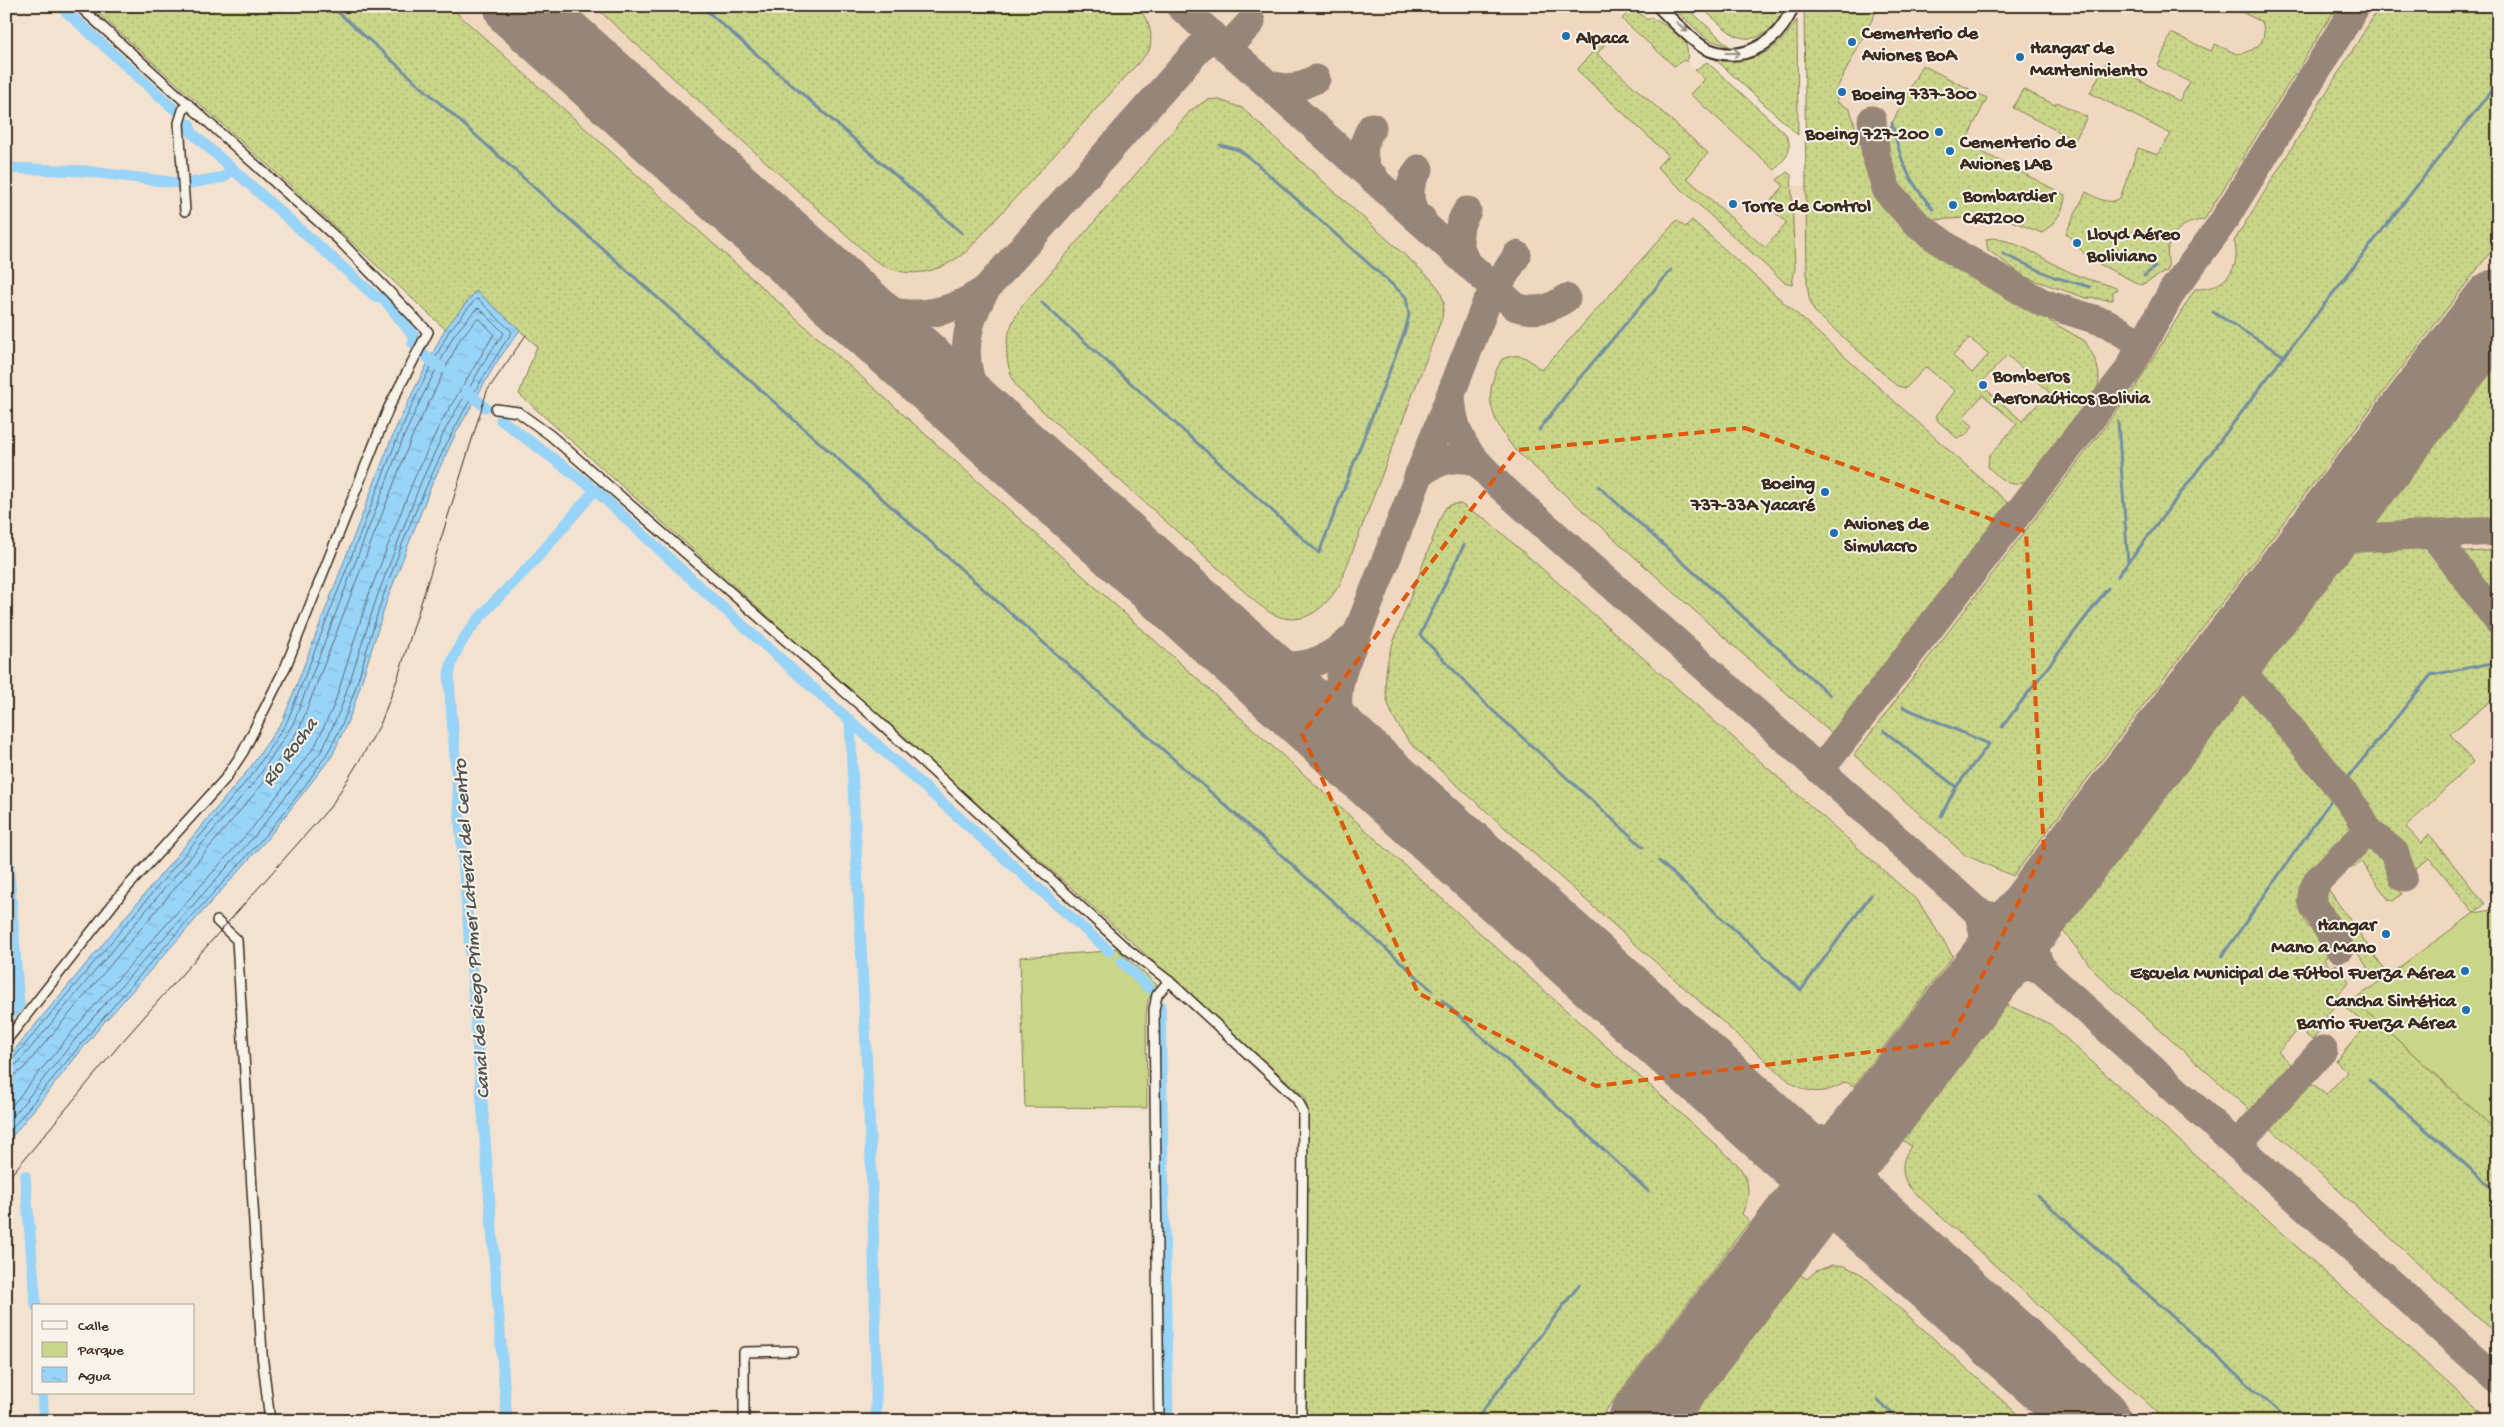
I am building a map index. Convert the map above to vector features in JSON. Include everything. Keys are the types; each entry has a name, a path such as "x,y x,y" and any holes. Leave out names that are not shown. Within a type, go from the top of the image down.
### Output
{"street":[{"path":"6,1041 121,894 225,778 243,752 286,666 389,407 428,332 390,290 340,241 79,6"},
{"path":"1658,6 1706,48 1735,54 1747,52 1770,40 1780,31 1793,6"},
{"path":"185,211 179,123 183,110 188,104"},
{"path":"496,409 518,412 550,435 876,719 1127,949 1169,981 1291,1092 1301,1105 1301,1421"},
{"path":"217,921 237,940 262,1354 270,1421"},
{"path":"1159,1421 1154,1010 1157,995 1169,981"},
{"path":"744,1421 744,1352 793,1351"}],"highlighted area":[{"path":"1745,428 2026,532 2044,850 1950,1042 1596,1086 1418,993 1302,734 1516,450"}],"shaded area":[{"path":"90,6 1611,6 1625,22 1673,66 1684,60 1705,79 1690,95 1729,130 1781,176 1787,172 1792,185 1812,186 1808,6 2498,6 2498,895 2354,1000 2498,1132 2498,1421 1306,1421 1307,1108 1305,1097 519,394 537,346 526,335 476,291 445,329 292,187"}],"green space":[{"path":"90,6 449,6 1737,1164 1745,1176 1748,1188 1747,1200 1742,1214 1750,1221 1598,1421 1306,1421 1307,1108 1305,1097 519,394 537,346 476,291 445,329 292,187"},
{"path":"594,6 1136,6 1147,21 1151,39 1149,51 967,251 956,259 933,270 910,273 898,271 873,259"},
{"path":"1671,6 1685,6 1730,47 1707,39"},
{"path":"1709,6 1786,6 1771,29 1764,34 1748,38 1739,37 1730,32 1705,11"},
{"path":"1804,6 1879,6 1835,92 1838,103 1850,109 1873,188 1900,225 1935,255 2085,341 2098,370 2099,381 2096,390 2080,416 2029,478 2023,482 2012,484 2002,479 1988,467 1989,456 2017,424 1983,395 1963,417 1973,426 1965,436 1957,438 1938,421 1936,416 1955,391 1926,367 1906,388 1897,386 1814,311 1809,298 1807,282","holes":["1969,338 1989,354 1972,373 1953,356","2007,355 2049,392 2022,421 1980,384"]},
{"path":"2229,6 2337,6 2204,220 2187,224 2173,235 2167,253 2167,271 2141,285 2089,259 2066,233 2086,192 2107,201 2120,198 2138,148 2158,155 2171,134 2090,93 2106,63 2179,101 2190,82 2158,66 2171,33 2211,51 2215,44 2237,54 2250,51 2262,40 2264,29 2262,22"},
{"path":"2380,6 2498,6 2498,242 2013,876 1965,855 1854,755 2136,386 2195,289 2214,286 2222,282 2233,269 2236,260 2234,241"},
{"path":"1632,7 1647,20 1651,17 1673,30 1683,39 1686,45 1687,62 1684,60 1674,66 1622,19"},
{"path":"1797,20 1798,135 1715,59 1741,60 1763,54 1782,40"},
{"path":"1602,41 1605,44 1597,54 1708,153 1687,178 1765,248 1787,223 1767,205 1784,186 1777,180 1787,172 1791,175 1795,269 1792,284 1784,282 1657,167 1668,155 1577,70"},
{"path":"1707,62 1785,133 1789,144 1788,153 1775,170 1690,94 1705,79 1695,70"},
{"path":"1922,65 1987,98 1965,143 2065,195 2065,201 2058,217 2042,233 1999,216 1933,220 1917,208 1898,182 1886,149 1889,129"},
{"path":"2023,89 2055,105 2057,102 2087,117 2075,140 2013,108"},
{"path":"1217,99 1242,108 1430,278 1440,290 1444,303 1442,318 1340,584 1321,607 1305,617 1295,619 1275,615 1258,604 1018,389 1012,377 1007,355 1009,333 1018,312 1025,302 1191,110 1207,100"},
{"path":"1677,220 1685,227 1692,220 2008,503 1831,733 1514,449 1499,427 1495,416 1491,396 1492,385 1502,359 1515,356 1524,357 1542,370"},
{"path":"1994,238 2026,249 2077,275 2116,288 2117,290 2113,291 2113,300 2086,298 2025,277 1988,250 1986,239"},
{"path":"2498,360 2498,519 2371,526"},
{"path":"1460,504 1487,520 1918,901 1953,956 1854,1086 1846,1082 1832,1089 1818,1092 1806,1090 1791,1083 1411,744 1396,721 1387,700 1387,665 1390,651 1442,514 1446,507"},
{"path":"2435,548 2470,588 2498,629 2498,695 2450,734 2473,762 2406,827 2421,843 2429,834 2485,904 2474,913 2430,858 2409,873 2405,869 2394,843 2371,823 2299,732 2253,681 2352,551"},
{"path":"2498,550 2498,613 2453,553"},
{"path":"2248,687 2268,708 2356,818 2356,834 2300,884 2297,902 2306,923 2330,954 2324,959 2331,968 2336,964 2349,982 2335,998 2339,1001 2326,1016 2330,1020 2312,1040 2299,1029 2278,1052 2291,1064 2292,1070 2254,1114 2096,973 2063,931"},
{"path":"2369,840 2386,849 2400,879 2394,884 2402,894 2393,901 2388,899 2361,862 2350,869 2345,862"},
{"path":"2326,886 2385,970 2373,975 2349,941 2345,943 2320,905 2319,892"},
{"path":"2498,909 2498,1132 2354,1000 2474,913"},
{"path":"1116,948 1157,985 1148,1000 1146,1015 1147,1108 1025,1107 1020,957 1109,951"},
{"path":"2354,1000 2498,1132 2498,1336 2267,1125 2302,1086 2312,1084 2326,1095 2347,1072 2336,1061 2367,1025 2347,1008"},
{"path":"2005,1004 2050,1024 2490,1421 2167,1421 1907,1184 1903,1166 1904,1159 1911,1146 1901,1139"},
{"path":"1833,1265 1845,1266 1863,1275 2025,1421 1687,1421 1799,1274 1807,1279 1816,1271"}],"water":[{"name":"Río Rocha","path":"476,291 520,330 496,363 456,433 431,486 387,600 352,712 332,756 267,839 100,1027 6,1144 6,1060 250,768 283,720 394,432 445,329"}],"waterway":[{"name":"Canal de Riego Primer Lateral del Centro","path":"60,6 174,109"},
{"path":"331,6 1432,990"},
{"path":"701,6 962,233"},
{"path":"2118,576 2284,356 2498,82"},
{"path":"1892,123 1906,169 1917,188 1933,209"},
{"name":"Canal de Riego Primer Lateral del Centro","path":"189,124 192,133 376,297 384,299 415,338 413,343"},
{"path":"1042,303 1319,553 1405,331 1409,315 1406,297 1256,163 1239,150 1220,145"},
{"path":"6,168 84,171 178,183"},
{"path":"191,183 224,177 233,169"},
{"path":"2003,254 2054,277 2090,287"},
{"path":"2144,276 2155,267"},
{"path":"1539,430 1572,387 1671,270"},
{"path":"2213,312 2284,356"},
{"name":"Canal de Riego Primer Lateral del Centro","path":"425,355 441,368"},
{"name":"Canal de Riego Primer Lateral del Centro","path":"466,390 485,407"},
{"name":"Canal de Riego Primer Lateral del Centro","path":"501,420 589,485"},
{"path":"2118,422 2128,563"},
{"path":"1598,486 1830,695"},
{"name":"Canal de Riego Primer Lateral del Centro","path":"507,1421 449,680 452,663 469,631 535,560 595,490 713,599 1109,951"},
{"path":"1464,545 1420,635 1490,708 1643,847"},
{"path":"2002,727 2108,588"},
{"path":"2345,781 2431,675 2498,662"},
{"path":"1903,707 1989,744 1956,787 1941,816"},
{"path":"850,720 871,1158 876,1333 876,1421"},
{"path":"1884,731 1956,787"},
{"path":"2222,956 2332,799"},
{"path":"6,832 19,1005 6,1019"},
{"path":"1659,861 1801,990 1871,895"},
{"path":"1122,962 1149,988"},
{"path":"1442,1000 1648,1191"},
{"path":"1160,1006 1168,1421"},
{"path":"2369,1080 2498,1193"},
{"path":"25,1176 36,1304"},
{"path":"2037,1195 2289,1421"},
{"path":"1475,1421 1579,1285"},
{"path":"42,1394 44,1421"},
{"path":"1877,1400 1900,1421"}],"taxiway":[{"path":"1180,6 1516,307 1530,310 1548,308 1566,298"},
{"path":"1820,770 2127,372 2173,290 2221,225 2356,6"},
{"path":"1227,48 1251,22"},
{"path":"986,289 1212,34"},
{"path":"1268,85 1293,89 1316,79"},
{"path":"1872,120 1876,156 1887,191 1918,225 1959,255 2043,303 2107,323 2142,345"},
{"path":"1372,127 1364,145 1364,158 1370,176 1374,177"},
{"path":"1419,169 1412,180 1410,198 1416,217 1422,219"},
{"path":"1467,211 1461,224 1459,238 1462,252 1468,265"},
{"path":"1357,634 1486,304 1517,255"},
{"path":"833,287 852,298 872,306 910,314 947,309 967,301 986,289 976,308 970,326 967,359 975,393 991,429"},
{"path":"1419,474 1446,460 1468,459 1476,461 1460,438 1457,430 1451,394"},
{"path":"1476,461 1499,485 1742,700 2498,1380"},
{"path":"2318,540 2498,531"},
{"path":"2433,534 2498,621"},
{"path":"1232,646 1266,661 1297,666 1327,657 1357,634 1341,675 1338,708 1344,732 1366,766"},
{"path":"2227,659 2264,696 2333,780 2358,812 2368,831 2317,881 2313,892 2312,902 2339,948"},
{"path":"2368,831 2394,852 2403,877"},
{"path":"1978,912 1994,917 2002,917 2025,912 2040,904 2033,937 2035,953 2042,969"},
{"path":"1978,912 1985,941 1985,950 1976,988 1991,976 2006,969 2022,966 2042,969"},
{"path":"2248,1133 2323,1050"},
{"path":"1769,1128 1790,1135 1825,1140 1852,1130 1865,1121 1895,1093"},
{"path":"1866,1131 1859,1168 1861,1190 1869,1213 1876,1224"}],"runway":[{"path":"520,6 2095,1421"},
{"path":"1644,1421 2498,305"}],"tram line":[{"path":"6,1181 121,1043 331,806 364,753 380,725 398,677 487,391 526,335"}],"place":[{"name":"Alpaca","path":"1566,36"},
{"name":"Cementerio de Aviones BoA","path":"1852,42"},
{"name":"Hangar de Mantenimiento","path":"2020,57"},
{"name":"Boeing 737-300","path":"1842,92"},
{"name":"Boeing 727-200","path":"1939,132"},
{"name":"Cementerio de Aviones LAB","path":"1950,151"},
{"name":"Torre de Control","path":"1733,204"},
{"name":"Bombardier CRJ200","path":"1953,205"},
{"name":"Lloyd Aéreo Boliviano","path":"2077,243"},
{"name":"Bomberos Aeronaúticos Bolivia","path":"1983,385"},
{"name":"Boeing 737-33A Yacaré","path":"1825,492"},
{"name":"Aviones de Simulacro","path":"1834,533"},
{"name":"Hangar Mano a Mano","path":"2386,934"},
{"name":"Escuela Municipal de Fútbol Fuerza Aérea","path":"2465,971"},
{"name":"Cancha Sintética Barrio Fuerza Aérea","path":"2466,1010"}]}
